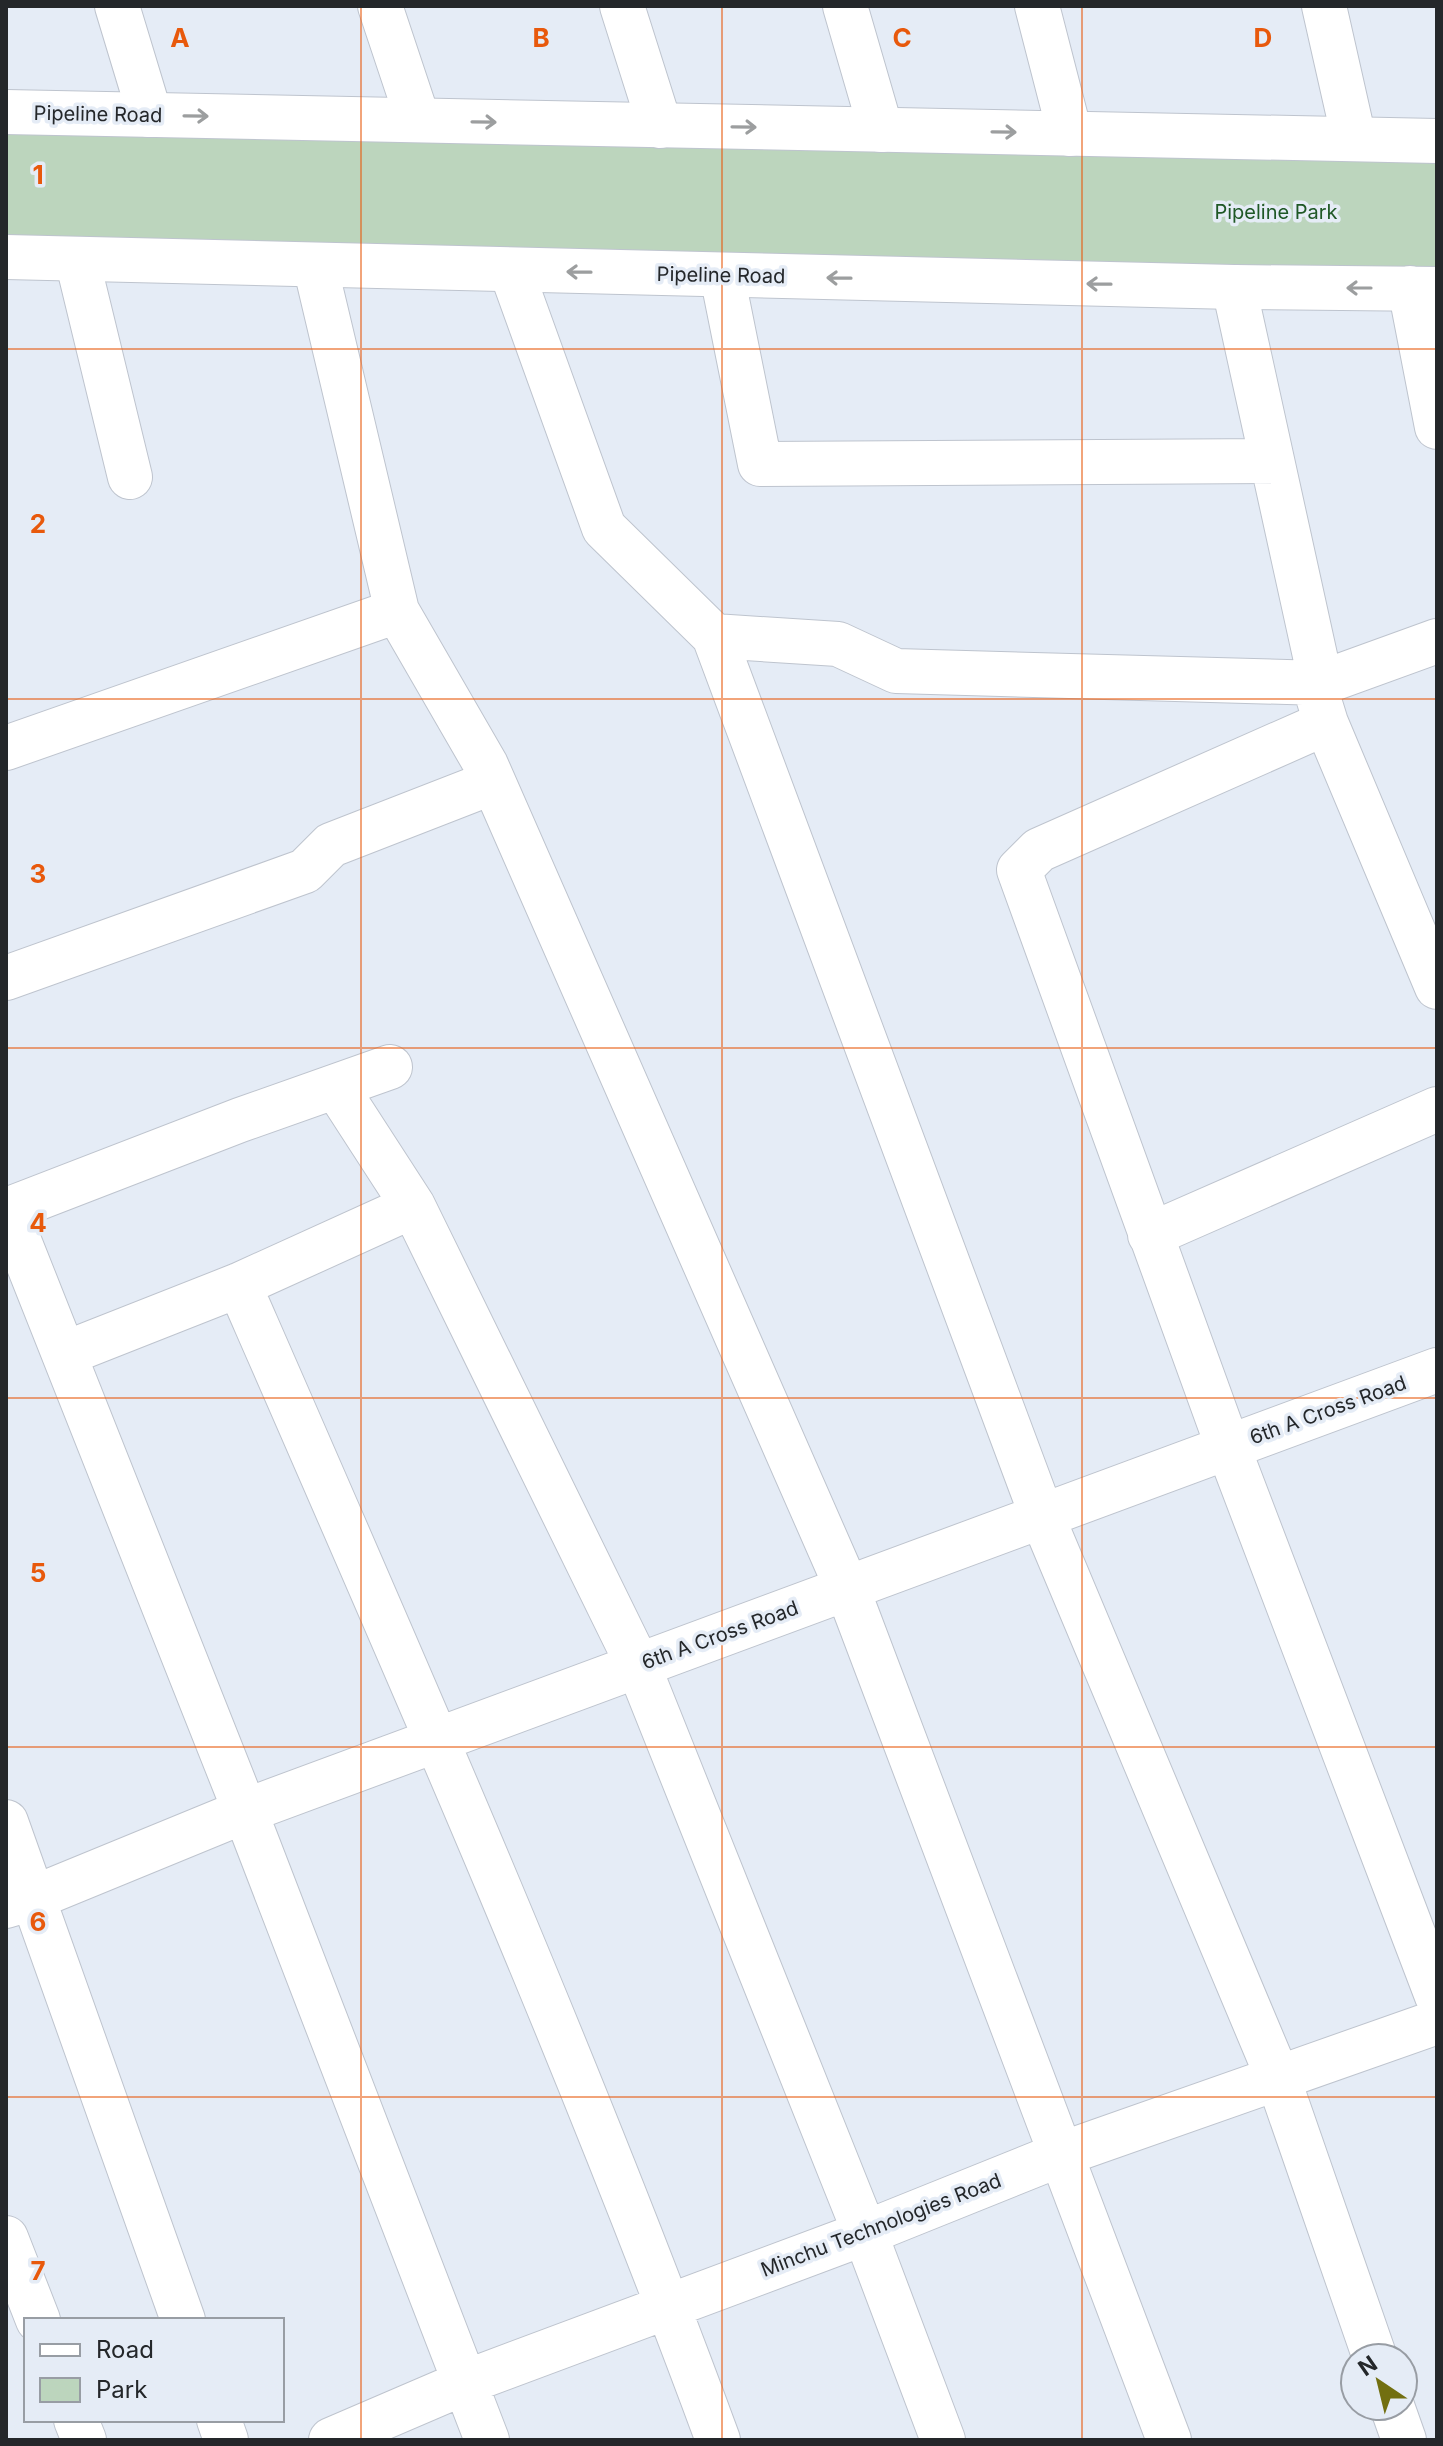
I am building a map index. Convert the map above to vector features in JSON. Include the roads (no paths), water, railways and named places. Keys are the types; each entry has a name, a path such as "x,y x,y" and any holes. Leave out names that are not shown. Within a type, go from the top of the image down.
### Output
{"street":[{"path":"117,6 150,115"},
{"path":"380,6 418,120"},
{"path":"622,6 660,126"},
{"path":"845,6 881,130"},
{"path":"1037,6 1070,134"},
{"path":"1324,6 1354,139"},
{"name":"Pipeline Road","path":"6,112 1437,141"},
{"name":"Pipeline Road","path":"6,257 1234,287 1424,288"},
{"path":"77,259 130,477"},
{"path":"315,265 397,611 493,782 847,1588 1169,2440"},
{"path":"511,270 604,528 714,636 1042,1516 1278,2078 1369,2342"},
{"path":"722,275 760,464 1272,461"},
{"path":"1234,287 1323,703 1423,915 1437,987"},
{"path":"1424,288 1437,427"},
{"path":"6,748 397,611"},
{"path":"714,636 838,644 896,671 1323,703"},
{"path":"1437,641 1039,850 1019,870 1228,1447 1437,1996"},
{"path":"6,978 305,871 331,845 493,782"},
{"path":"390,1067 6,1209 245,1811 487,2440"},
{"path":"336,1087 413,1206 638,1665 865,2233 943,2440"},
{"path":"1150,1235 1437,1109"},
{"path":"64,1354 239,1285 413,1206"},
{"path":"239,1285 438,1740 669,2305 718,2440"},
{"name":"6th A Cross Road","path":"20,1902 245,1811 1437,1370"},
{"path":"6,1822 20,1902 182,2318"},
{"name":"Minchu Technologies Road","path":"331,2440 466,2382 865,2233 1059,2155 1437,2022"},
{"path":"6,2238 37,2318"}],"park label":[{"name":"Pipeline Park","path":"1276,212"}]}
